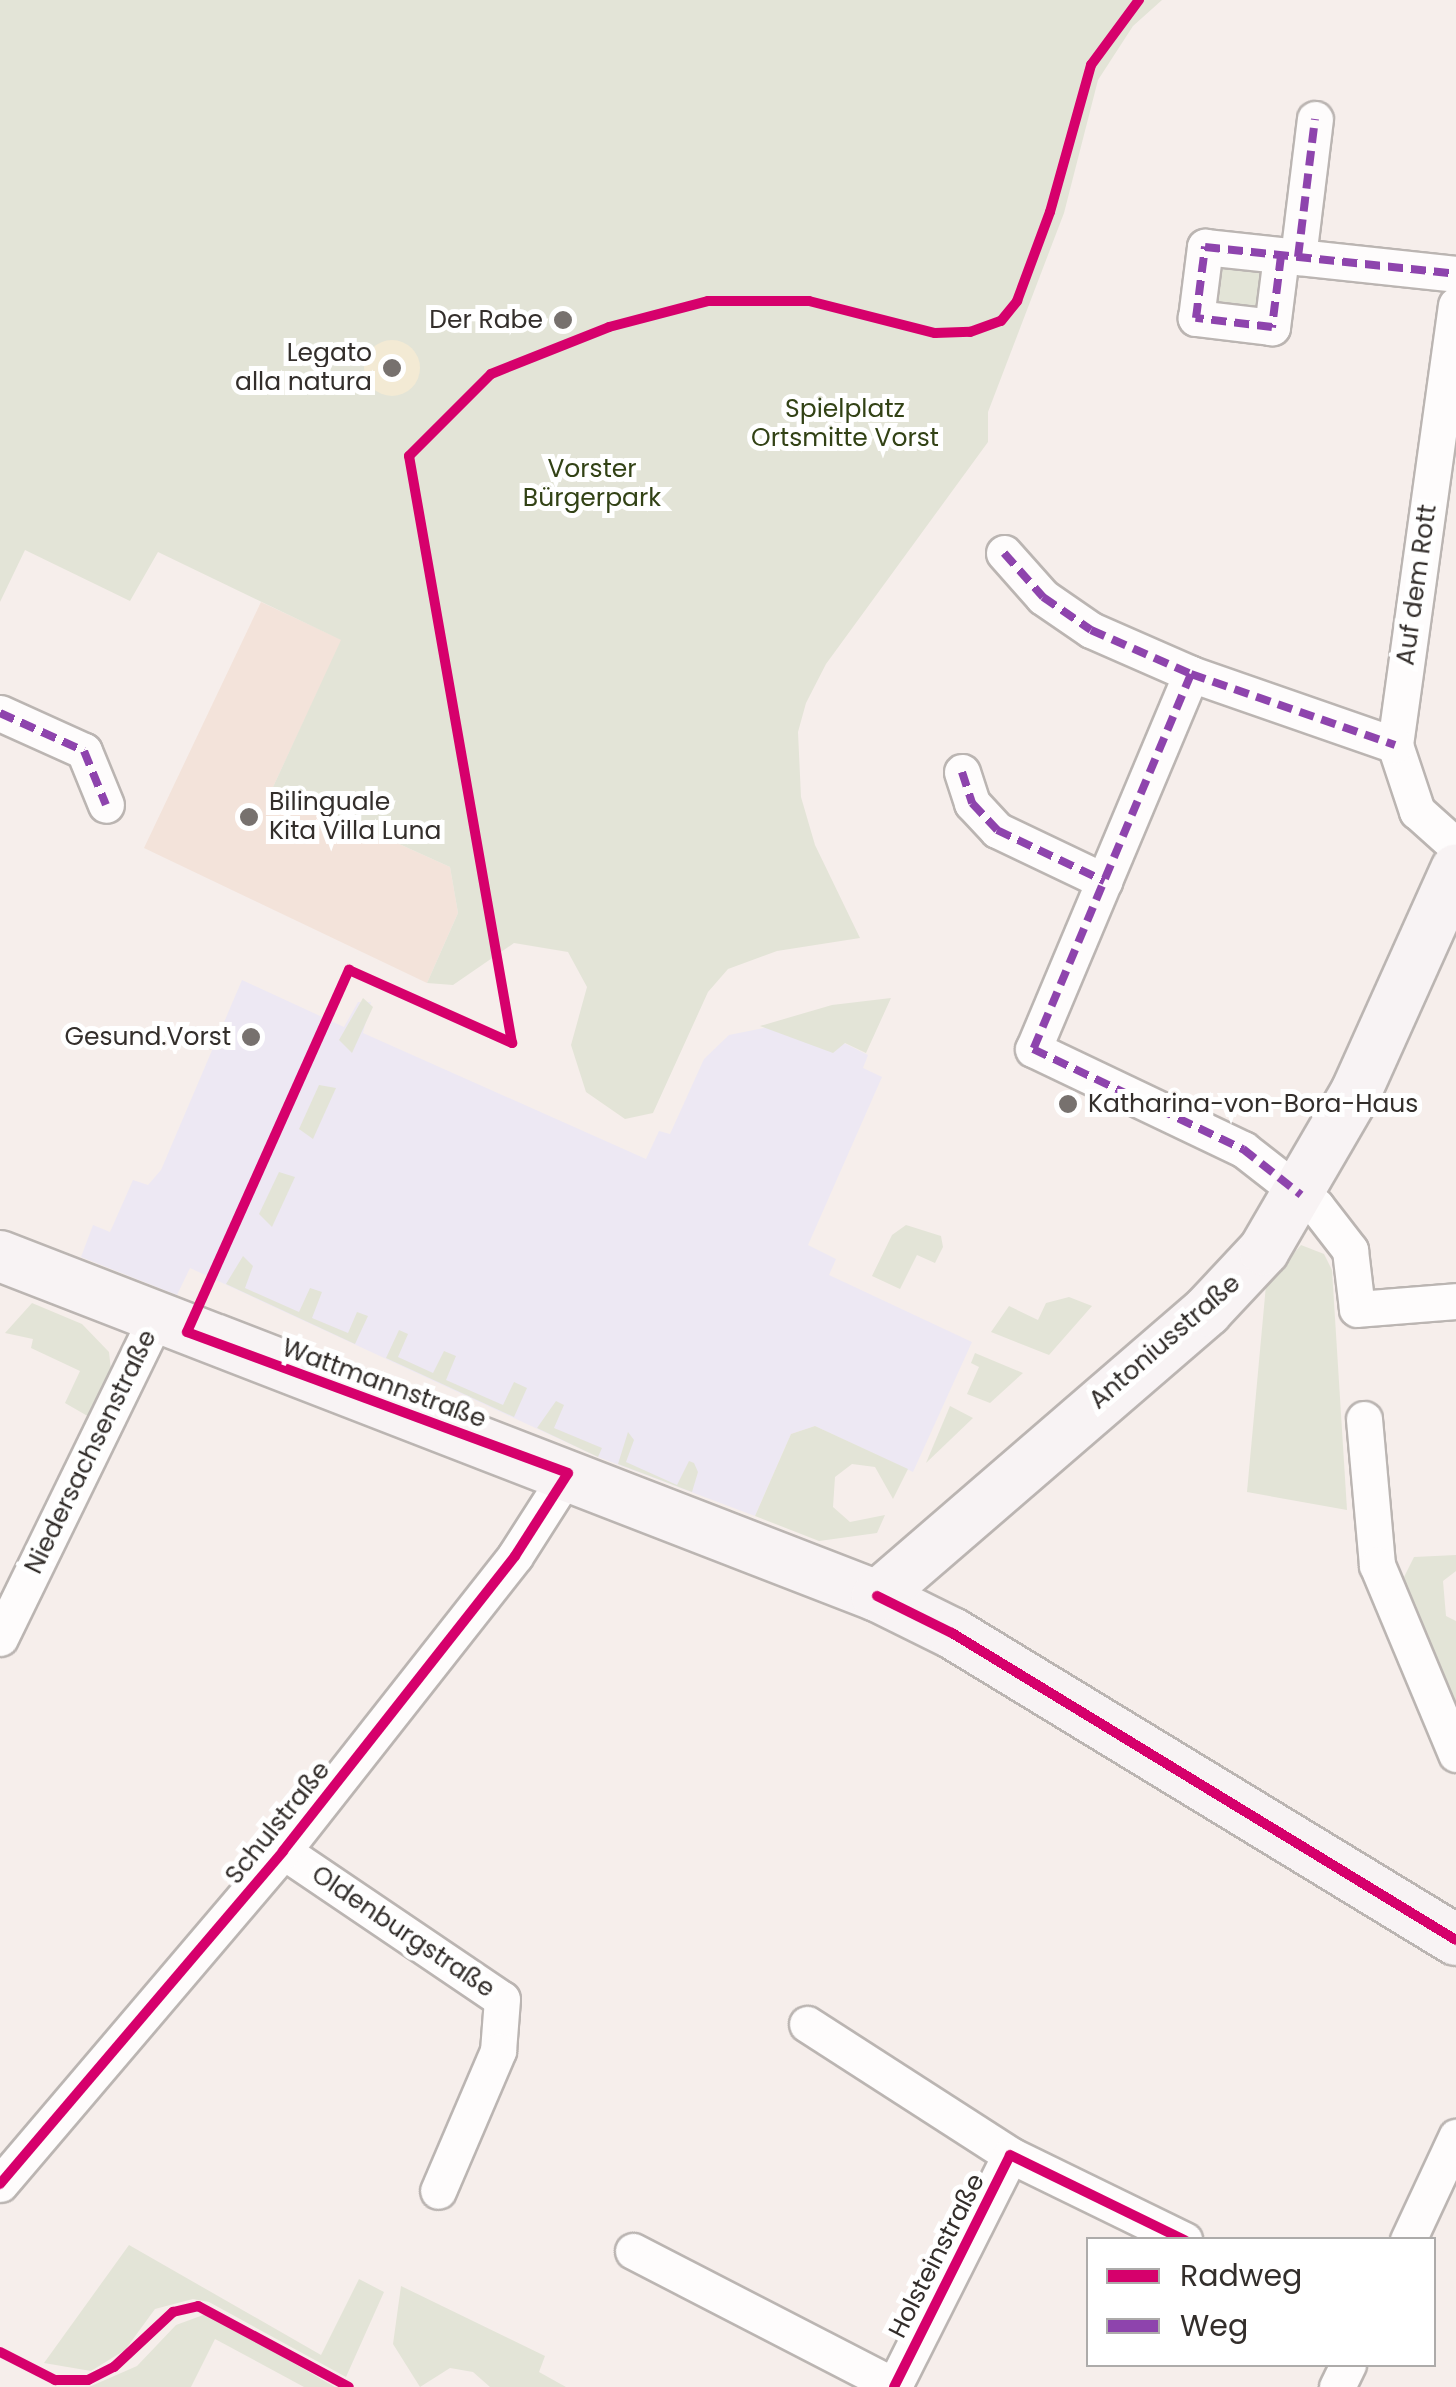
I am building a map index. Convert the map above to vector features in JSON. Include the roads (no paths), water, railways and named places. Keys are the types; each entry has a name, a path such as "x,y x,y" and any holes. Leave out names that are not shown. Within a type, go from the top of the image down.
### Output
{"street":[{"path":"1315,119 1290,256 1456,274"},
{"name":"Auf dem Rott","path":"1456,305 1395,745 1417,811 1456,846"},
{"path":"1004,553 1062,613 1191,674 1395,745"},
{"path":"1191,674 1033,1048 1243,1149 1301,1195 1346,1240 1357,1309 1456,1301"},
{"path":"0,713 84,751 106,805"},
{"path":"962,772 972,803 997,830 1104,881"},
{"name":"Antoniusstraße","path":"878,1596 1236,1284 1301,1195 1356,1092 1456,869"},
{"name":"Wattmannstraße","path":"0,1256 155,1320 568,1473 878,1596 952,1634 1456,1940"},
{"name":"Niedersachsenstraße","path":"0,1638 155,1320"},
{"path":"1364,1418 1377,1565 1456,1754"},
{"name":"Schulstraße","path":"0,2184 284,1851 515,1556 568,1473"},
{"name":"Oldenburgstraße","path":"284,1851 502,1999 498,2051 438,2191"},
{"name":"Holsteinstraße","path":"806,2024 1010,2156 1178,2237"},
{"path":"1409,2237 1456,2137"},
{"name":"Holsteinstraße","path":"633,2251 894,2386 1010,2156"}],"place":[{"name":"Der Rabe","path":"563,320"},
{"name":"Legato alla natura","path":"392,368"},
{"name":"Bilinguale Kita Villa Luna","path":"249,817"},
{"name":"Gesund.Vorst","path":"251,1037"},
{"name":"Katharina-von-Bora-Haus","path":"1068,1104"}],"park label":[{"name":"Spielplatz Ortsmitte Vorst","path":"845,424"},
{"name":"Vorster Bürgerpark","path":"592,484"}]}
